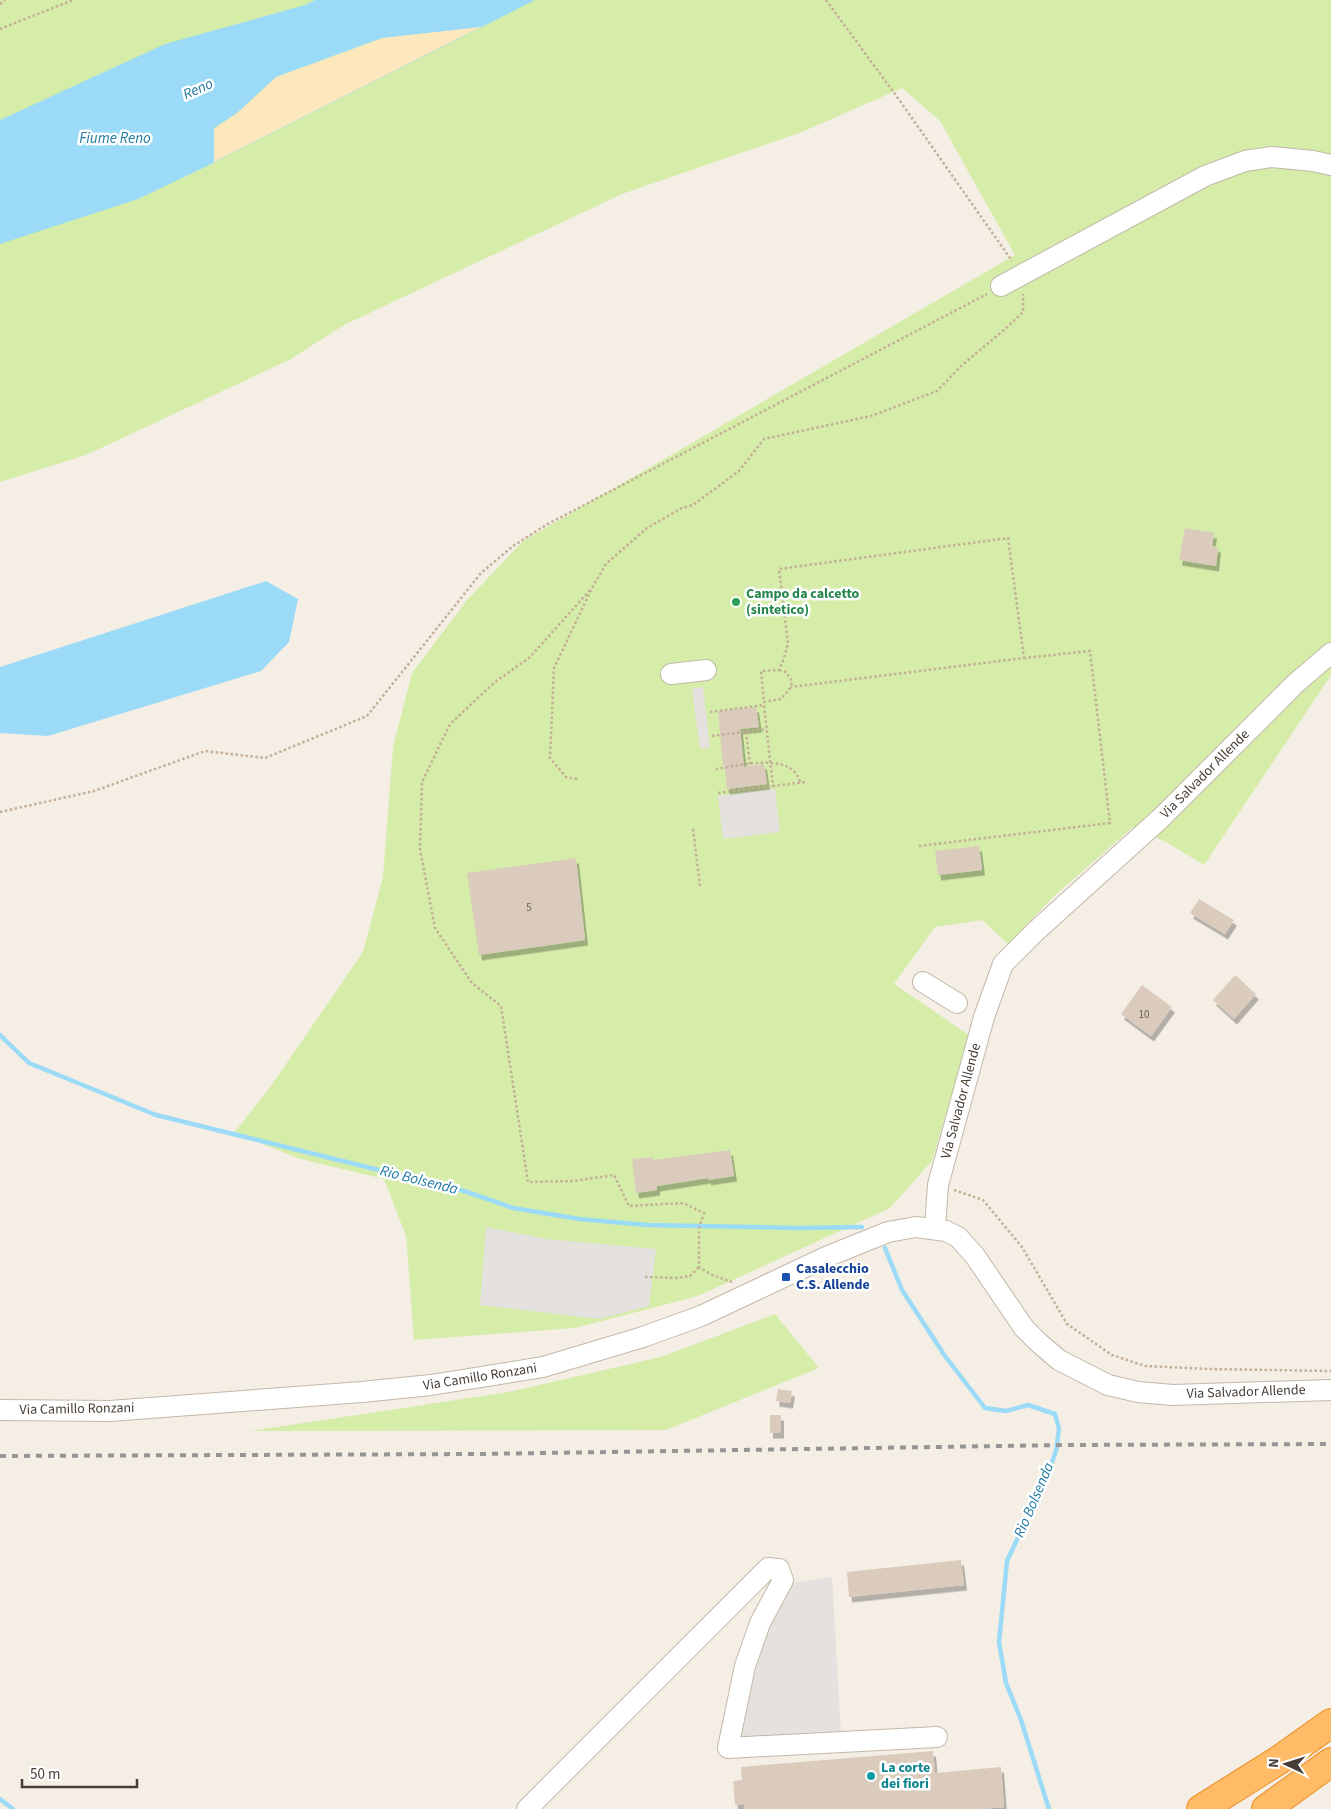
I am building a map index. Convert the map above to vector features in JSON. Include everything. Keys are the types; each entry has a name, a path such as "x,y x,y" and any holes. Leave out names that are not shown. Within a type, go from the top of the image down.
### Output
{"highway":[{"path":"1201,1809 1279,1760 1331,1723"},
{"path":"1266,1809 1331,1762"}],"street":[{"path":"1001,286 1205,176 1245,161 1272,157 1313,161 1331,165"},
{"name":"Via Salvador Allende","path":"1331,653 1296,683 1161,818 1036,931 1003,964 984,1017 938,1185 935,1228 958,1237 975,1256 1024,1328 1039,1343 1059,1360 1108,1384 1138,1392 1173,1395 1331,1390"},
{"path":"670,674 706,670"},
{"path":"923,982 957,1003"},
{"name":"Via Camillo Ronzani","path":"0,1410 110,1410 362,1392 431,1385 543,1367 643,1337 702,1316 826,1257 888,1232 916,1227 935,1228"},
{"path":"527,1809 768,1568 779,1569 783,1580 760,1623 745,1666 728,1748 936,1737"}],"path":[{"path":"0,4 5,0"},
{"path":"0,30 73,0"},
{"path":"577,779 566,777 550,758 554,668 592,588 606,564 647,528 682,508 693,505 739,471 764,439 871,416 937,391 961,366 1023,312 1021,274 900,101 826,0"},
{"path":"0,812 94,792 205,751 265,758 367,716 481,573 513,546 546,524 1001,286"},
{"path":"779,670 788,643 779,569 1008,538 1024,658"},
{"path":"592,588 530,656 495,682 450,724 422,782 420,849 435,928 472,983 501,1006 528,1182 574,1181 614,1175 629,1206 683,1203 704,1213 699,1228 699,1267 690,1276 677,1278 645,1277"},
{"path":"791,687 1090,651 1110,823 919,846"},
{"path":"710,712 764,704 781,699 791,687 792,681 786,672 779,670 761,671 764,704 770,762 774,787"},
{"path":"712,736 767,729"},
{"path":"746,732 750,765"},
{"path":"716,769 770,762 783,764 798,776 800,782"},
{"path":"718,793 805,782"},
{"path":"693,829 700,886"},
{"path":"938,1185 983,1200 1022,1247 1067,1324 1112,1355 1145,1366 1331,1371"},
{"path":"699,1267 712,1275 757,1290"}],"green space":[{"path":"0,0 1331,0 1331,675 1204,865 1166,842 1133,827 1052,898 1008,944 982,920 935,927 894,984 969,1035 932,1161 890,1208 698,1296 575,1328 414,1340 406,1236 384,1179 301,1159 234,1133 271,1086 363,952 383,877 393,747 412,673 468,599 523,541 1015,255 940,121 902,88 802,132 622,194 344,325 291,359 86,455 0,482"},
{"path":"775,1314 819,1368 666,1430 250,1431 509,1392 661,1357"}],"sand":[{"path":"483,26 214,162 214,129 237,113 276,77 382,38"}],"shaded area":[{"path":"703,687 710,747 700,749 692,689"},
{"path":"775,789 780,832 723,839 718,796"},
{"path":"486,1227 547,1239 656,1249 649,1306 600,1319 480,1305"},
{"path":"832,1577 841,1734 736,1742 750,1668 784,1584"}],"water":[{"name":"Fiume Reno","path":"315,0 535,0 203,168 138,199 0,244 0,120 165,44 305,5","holes":["481,27 214,162 214,128 237,113 276,77 382,38"]},
{"path":"266,581 298,599 289,642 261,671 48,736 0,733 0,667"}],"building":[{"path":"1185,528 1214,533 1212,546 1218,547 1216,566 1179,560"},
{"path":"756,707 759,727 740,729 744,767 764,764 767,784 727,789 718,711"},
{"path":"979,846 982,870 938,875 935,851"},
{"path":"576,858 585,940 479,955 467,873"},
{"path":"1199,899 1234,920 1225,934 1190,913"},
{"path":"1235,975 1256,994 1234,1019 1213,1000"},
{"path":"1142,985 1172,1007 1151,1036 1121,1014"},
{"path":"730,1150 734,1176 657,1186 657,1190 636,1193 632,1159 653,1157 653,1160"},
{"path":"778,1389 792,1391 790,1403 776,1401"},
{"path":"770,1415 781,1415 781,1433 770,1433"},
{"path":"961,1560 964,1585 849,1597 847,1572"},
{"name":"La corte dei fiori","path":"933,1751 935,1773 1001,1767 1004,1807 980,1809 744,1809 744,1804 735,1805 733,1781 742,1780 741,1767"}],"waterway":[{"name":"Rio Bolsenda","path":"0,1035 29,1063 156,1115 464,1191 513,1208 579,1219 647,1225 797,1228 862,1227"},
{"name":"Rio Bolsenda","path":"885,1248 902,1290 945,1356 985,1408 1006,1411 1028,1405 1055,1414 1059,1429 1056,1451 1048,1473 1007,1561 999,1642 1006,1683 1021,1720 1049,1809"},
{"path":"0,1799 13,1809"}],"railway":[{"path":"0,1456 478,1454 1065,1445 1331,1444"}],"place":[{"name":"Campo da calcetto (sintetico)","path":"736,602"},
{"name":"Casalecchio C.S. Allende","path":"786,1277"},
{"name":"La corte dei fiori","path":"871,1776"}],"water label":[{"name":"Reno","path":"198,89"}]}
